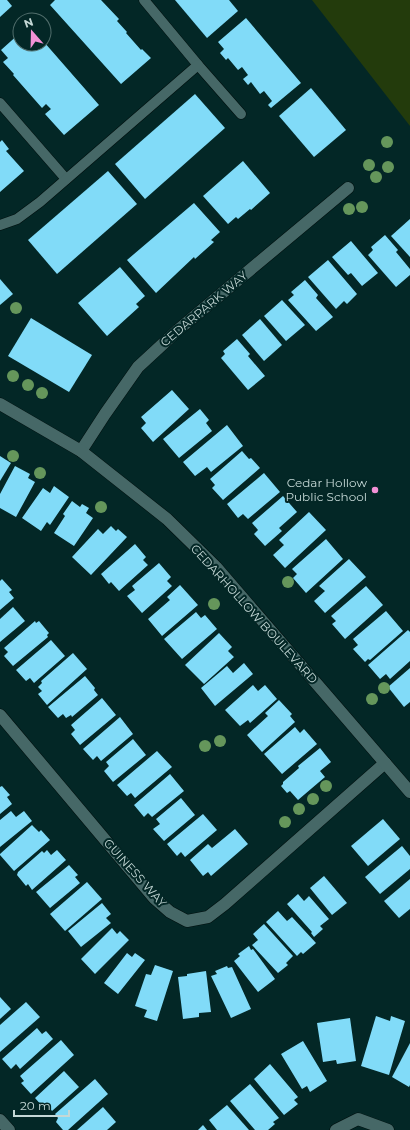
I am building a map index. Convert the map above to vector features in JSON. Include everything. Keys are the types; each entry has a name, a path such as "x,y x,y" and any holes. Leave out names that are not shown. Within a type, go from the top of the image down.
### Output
{"street":[{"name":"CEDARPARK WAY","path":"81,451 138,367 184,325 348,188"},
{"name":"CEDARHOLLOW BOULEVARD","path":"0,404 81,451 167,519 216,567 410,792"},
{"name":"GUINESS WAY","path":"0,715 154,898 170,912 187,921 208,916 225,904 385,763"},
{"path":"336,1130 358,1119 388,1130"},
{"path":"0,1120 9,1130"}],"lane":[{"path":"144,0 241,114"},
{"path":"0,225 18,219 40,202 198,65"},
{"path":"0,103 66,179"}],"green space":[{"path":"312,0 410,0 410,126"}],"building":[{"path":"0,0 7,0 12,6 0,17"},
{"path":"55,0 101,0 119,19 117,21 127,32 126,33 141,50 142,49 151,58 121,84 50,5"},
{"path":"175,0 229,0 238,11 207,38"},
{"path":"246,18 301,83 271,108 268,105 272,101 264,91 260,94 251,82 248,85 243,79 248,75 242,67 238,70 228,58 226,60 220,53 224,49 218,42"},
{"path":"12,40 12,52 52,51 99,105 64,135 45,114 51,109 46,104 42,108 3,62 8,58 1,50"},
{"path":"311,88 346,130 314,157 279,116"},
{"path":"195,94 225,128 145,199 115,164"},
{"path":"2,140 9,149 6,151 24,171 0,192 0,142"},
{"path":"243,161 270,193 251,210 250,209 238,219 236,217 228,224 203,196"},
{"path":"108,171 137,204 57,274 28,240"},
{"path":"194,203 220,232 211,240 214,242 195,259 194,257 156,293 127,260"},
{"path":"410,219 410,257 391,236"},
{"path":"385,235 398,250 396,252 410,269 410,275 396,287 368,255 373,250 371,247"},
{"path":"351,241 378,273 362,286 351,273 348,275 332,257"},
{"path":"328,260 357,294 347,304 344,301 336,309 308,277"},
{"path":"120,267 145,296 136,304 139,307 107,336 78,303"},
{"path":"0,279 13,294 0,305"},
{"path":"305,280 318,295 316,298 333,317 316,331 288,300 294,295 291,292"},
{"path":"282,300 305,325 286,341 264,316"},
{"path":"31,318 92,355 69,392 8,356"},
{"path":"260,319 282,345 264,361 242,335"},
{"path":"237,339 250,354 248,356 265,376 248,390 221,358 225,354 223,351"},
{"path":"172,390 189,409 153,442 141,428 146,423 141,417"},
{"path":"200,409 209,420 206,423 212,431 179,458 163,439"},
{"path":"227,425 243,446 211,472 207,467 195,476 183,462"},
{"path":"242,451 260,468 223,500 212,488 215,485 210,479"},
{"path":"0,456 11,463 0,481"},
{"path":"15,466 30,474 28,478 35,482 16,517 0,508 0,494"},
{"path":"264,473 280,492 248,519 243,514 238,518 227,504"},
{"path":"54,486 69,497 50,525 47,522 41,531 22,518 43,488 50,493"},
{"path":"283,496 297,512 279,528 282,531 265,546 254,534 258,530 252,523"},
{"path":"72,501 80,507 82,504 89,508 86,513 93,518 74,546 54,533 65,516 63,514"},
{"path":"309,512 326,530 285,568 273,555 284,545 279,540"},
{"path":"111,526 116,531 118,529 127,537 91,575 72,557 98,529 103,534"},
{"path":"326,539 343,559 306,593 293,578 297,574 292,569"},
{"path":"135,544 146,557 143,560 148,565 119,591 111,582 109,584 101,574"},
{"path":"349,559 366,577 325,613 314,601 325,591 319,586"},
{"path":"159,563 171,577 167,581 172,586 142,613 127,596 135,590 132,586"},
{"path":"2,579 12,590 9,592 14,598 0,610 0,581"},
{"path":"180,585 198,605 162,636 148,619 170,600 167,597"},
{"path":"366,586 383,605 345,639 332,624 336,621 331,616"},
{"path":"13,607 25,621 0,642 0,619"},
{"path":"386,611 403,631 370,660 368,659 365,662 353,649 358,645 353,639"},
{"path":"196,612 201,618 205,615 217,629 182,659 164,639"},
{"path":"35,621 36,623 39,621 49,633 47,635 48,637 13,666 4,656 8,652 4,648"},
{"path":"408,630 410,632 410,661 390,679 386,674 380,679 368,665"},
{"path":"219,633 232,647 228,651 234,657 204,684 185,665"},
{"path":"51,640 65,656 34,683 30,678 26,681 16,670"},
{"path":"73,653 87,669 47,705 38,694 42,691 38,687 42,683 41,681"},
{"path":"244,663 253,674 215,706 201,688 227,666 233,673"},
{"path":"410,668 410,702 404,707 388,687"},
{"path":"85,676 95,688 94,690 98,695 72,717 71,715 66,718 63,714 58,718 48,707"},
{"path":"253,685 258,691 265,685 277,699 250,723 248,720 240,726 225,710"},
{"path":"102,698 116,715 80,745 71,734 75,730 71,725"},
{"path":"279,700 292,714 290,716 295,722 262,752 247,735 268,716 265,713"},
{"path":"120,717 133,734 101,761 97,756 93,760 83,749"},
{"path":"295,727 300,733 304,729 317,744 282,774 264,754"},
{"path":"133,739 146,755 113,782 104,771 109,766 106,762"},
{"path":"320,748 331,762 320,771 325,777 298,800 290,791 287,793 281,786 283,782 299,768 298,766"},
{"path":"157,751 172,767 135,798 131,793 127,796 117,785"},
{"path":"170,774 184,791 152,817 148,813 144,817 134,805"},
{"path":"2,786 10,795 7,797 12,804 0,814 0,787"},
{"path":"181,798 195,815 164,841 153,829 160,824 156,819"},
{"path":"11,811 16,817 24,811 32,821 0,847 0,820"},
{"path":"203,814 217,830 185,857 181,852 177,856 167,844"},
{"path":"383,819 400,839 368,866 351,846"},
{"path":"32,825 39,832 41,830 50,840 14,871 0,854"},
{"path":"235,829 248,844 211,876 208,872 203,876 190,860 208,844 212,848"},
{"path":"402,846 410,856 410,869 380,894 365,877"},
{"path":"47,850 51,855 57,850 66,860 32,890 28,884 26,886 17,875 18,872 42,851 44,853"},
{"path":"69,865 78,875 75,877 80,883 50,908 36,892"},
{"path":"324,876 347,903 332,915 310,888"},
{"path":"410,879 410,909 399,918 384,901"},
{"path":"87,882 102,899 65,931 50,914"},
{"path":"298,894 304,901 309,896 329,919 320,926 323,929 314,937 311,933 312,932 287,904"},
{"path":"102,903 111,914 106,918 111,923 81,947 68,931"},
{"path":"278,911 287,921 292,917 316,943 303,954 301,952 297,956 266,922"},
{"path":"264,924 293,956 286,963 288,965 278,973 252,945 258,940 253,934"},
{"path":"112,928 117,934 120,931 129,940 95,974 81,959"},
{"path":"249,946 251,950 253,949 275,979 258,992 234,961 240,956 238,954"},
{"path":"127,953 132,957 135,953 145,960 118,994 104,983"},
{"path":"155,965 173,971 157,1021 144,1017 147,1010 135,1006 146,974 151,975"},
{"path":"227,966 228,968 232,967 251,1009 231,1018 211,976 217,974 215,971"},
{"path":"206,971 211,1012 199,1013 199,1017 183,1019 178,977"},
{"path":"0,997 11,1009 0,1019"},
{"path":"26,1002 40,1017 0,1052 0,1025"},
{"path":"376,1016 390,1021 391,1016 405,1021 389,1075 361,1066"},
{"path":"350,1018 356,1061 337,1064 336,1060 323,1062 317,1023"},
{"path":"37,1028 42,1034 46,1031 53,1039 20,1069 16,1064 11,1069 2,1059"},
{"path":"61,1040 74,1055 31,1094 21,1083 24,1081 20,1076"},
{"path":"303,1041 327,1081 310,1092 307,1086 302,1089 281,1054"},
{"path":"410,1043 410,1085 409,1087 392,1077"},
{"path":"270,1064 298,1097 294,1100 298,1104 284,1115 254,1079"},
{"path":"64,1071 79,1087 52,1111 46,1104 43,1107 35,1098"},
{"path":"95,1079 108,1094 68,1130 63,1130 56,1122 58,1118 55,1114"},
{"path":"250,1084 279,1118 273,1122 275,1124 268,1130 255,1130 230,1101"},
{"path":"227,1105 249,1130 217,1130 209,1120"},
{"path":"103,1107 116,1122 107,1130 77,1130"},
{"path":"203,1125 207,1130 198,1130"}],"place":[{"name":"Cedar Hollow Public School","path":"375,490"}]}
